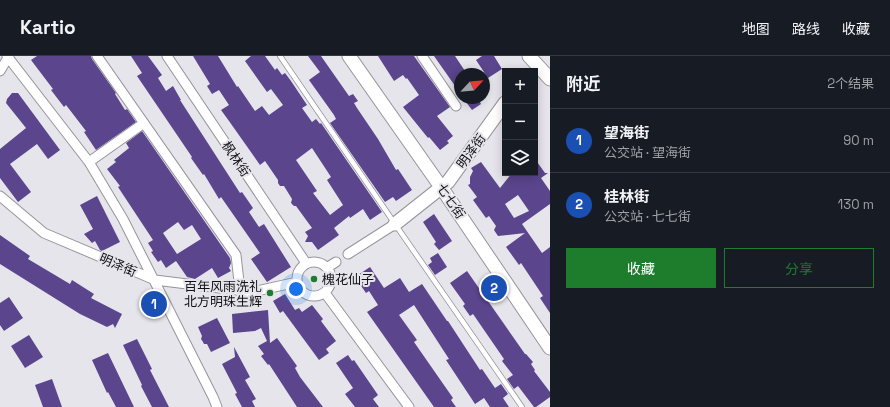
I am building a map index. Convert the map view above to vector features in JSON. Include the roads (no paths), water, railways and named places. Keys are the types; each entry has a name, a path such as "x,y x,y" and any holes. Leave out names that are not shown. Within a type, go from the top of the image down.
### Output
{"main road":[{"name":"七七街","path":"349,56 441,187 550,348"},
{"path":"531,63 550,80"},
{"name":"明泽街","path":"395,224 448,182 504,104"}],"street":[{"path":"0,71 8,56 89,162 123,219 155,280 213,396 217,407"},
{"path":"98,56 236,255 240,291"},
{"name":"枫林街","path":"166,56 306,263"},
{"path":"422,56 456,106"},
{"path":"89,162 144,123"},
{"name":"明泽街","path":"0,196 44,233 155,280 252,292 297,282"},
{"path":"348,254 395,224"},
{"path":"314,261 322,262 328,267 332,276 331,285 325,293 317,296 308,296 301,290 297,282 297,274 300,268 306,263 314,261"},
{"path":"328,267 336,262"},
{"path":"325,293 409,407"}],"lane":[{"path":"280,56 522,407"}],"place":[{"name":"槐花仙子","path":"314,279"},
{"name":"桂林街","path":"494,288"},
{"name":"百年风雨洗礼 北方明珠生辉","path":"270,293"},
{"name":"望海街","path":"154,304"}]}
